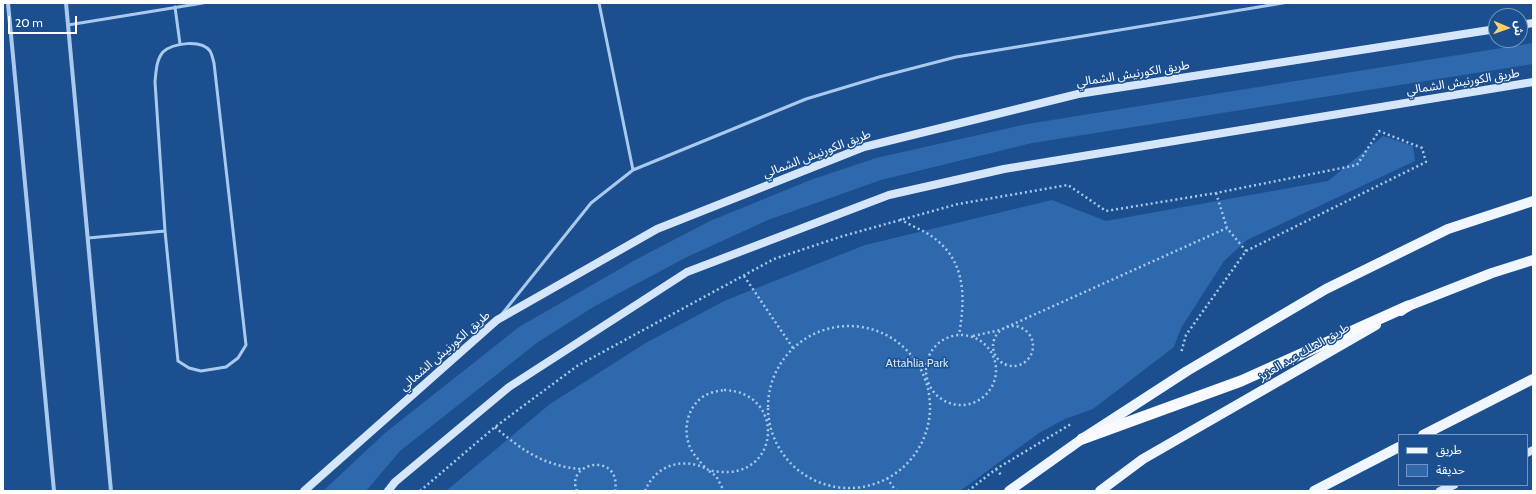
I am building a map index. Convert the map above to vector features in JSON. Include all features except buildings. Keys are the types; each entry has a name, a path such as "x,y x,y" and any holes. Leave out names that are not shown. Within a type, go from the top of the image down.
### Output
{"highway":[{"path":"1082,439 1241,381 1408,306"}],"main road":[{"name":"طريق الكورنيش الشمالي","path":"304,491 497,320 657,229 864,147 1078,94 1488,30"},
{"name":"طريق الكورنيش الشمالي","path":"388,491 395,482 509,387 687,272 889,195 1004,169 1533,82"},
{"path":"1009,491 1082,439 1187,371 1326,289 1448,229 1533,201"},
{"path":"1492,274 1533,253"},
{"name":"طريق الملك عبد العزيز","path":"1100,491 1143,459 1408,306 1533,260"},
{"path":"1425,434 1533,379"},
{"path":"1314,491 1398,448"},
{"path":"1440,491 1452,486"}],"street":[{"path":"8,3 54,491"},
{"path":"66,3 111,491"}],"lane":[{"path":"68,25 202,3"},
{"path":"599,3 633,170"},
{"path":"497,320 591,203 633,170 806,99 879,77 956,57 1283,3"},
{"path":"175,8 180,44"},
{"path":"198,43 210,51 214,63 246,345 238,358 226,367 201,371 188,368 178,361 165,231 155,82 157,64 164,52 180,44 198,43"},
{"path":"88,238 165,231"}],"path":[{"path":"420,491 495,427 577,366 774,259 900,219 958,204 1068,185 1106,211 1216,193 1357,165 1378,130 1422,148 1426,162 1246,251 1186,335 1182,353 1176,357"},
{"path":"1216,193 1227,228 1246,251"},
{"path":"900,219 932,238 948,252 953,260 961,279 964,304 959,335"},
{"path":"973,336 990,349 996,366 996,375 991,389 982,398 972,403 959,404 947,402 937,395 930,386 926,366 929,356 934,348 942,341 953,336 973,336 1000,330 1014,325 1024,328 1031,336 1034,344 1032,354 1025,362 1016,366 1008,365 997,359 993,345 994,338 1000,330 1227,228"},
{"path":"744,276 793,348"},
{"path":"645,491 648,484 656,474 665,467 686,462 708,469 728,472 739,470 748,466 760,455 765,448 768,428 769,393 772,380 785,356 811,335 821,330 834,327 853,326 870,328 881,332 902,346 912,356 926,383 930,400 928,425 924,438 910,460 899,470 887,478 866,486 846,488 833,486 813,479 799,471 782,453 768,428 765,416 759,405 746,394 734,390 724,390 716,391 702,398 690,414 686,427 686,433 691,450 695,457 708,469 716,476 724,491"},
{"path":"968,491 996,469 1074,422"},
{"path":"495,427 514,444 529,453 554,464 568,468 582,469"},
{"path":"577,491 575,485 576,478 582,469 597,464 609,469 616,484 615,491"},
{"path":"887,478 896,491"}],"green space":[{"path":"1533,43 1533,64 1032,143 881,180 768,220 687,257 595,306 538,342 400,451 366,491 323,491 385,433 519,327 637,259 710,221 813,179 876,158 1027,124 1502,48 1528,48 1528,44"},
{"name":"Attahlia Park","path":"1383,136 1413,146 1415,161 1247,240 1224,261 1181,328 1174,347 1093,409 1065,419 1039,433 960,491 446,491 550,404 644,344 724,301 865,245 1052,200 1106,221 1328,181"}]}
